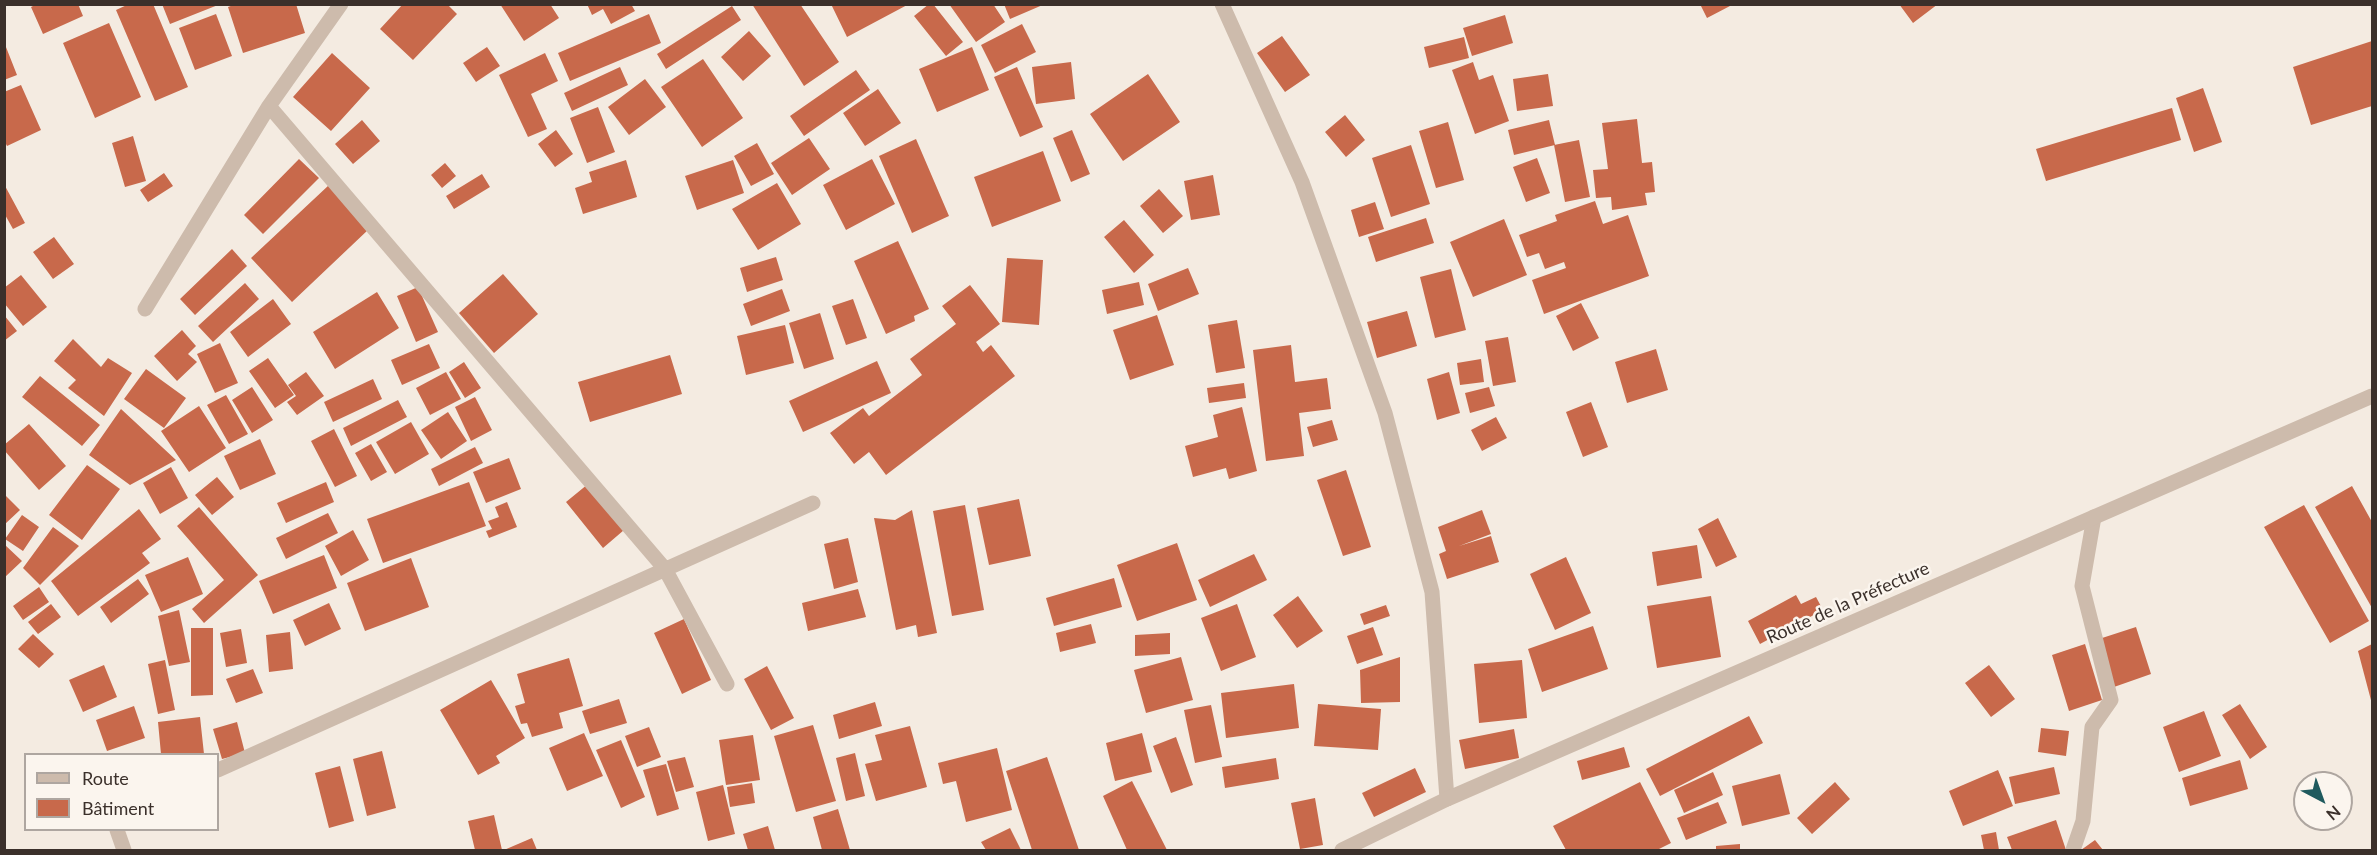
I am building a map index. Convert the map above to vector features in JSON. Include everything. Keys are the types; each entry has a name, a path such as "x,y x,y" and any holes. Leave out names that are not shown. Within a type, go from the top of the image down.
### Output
{"street":[{"path":"145,309 269,106 341,4"},
{"path":"1222,4 1302,182 1385,413 1432,592 1448,799"},
{"path":"269,106 665,569 727,684"},
{"name":"Route de la Préfecture","path":"1342,850 1448,799 2373,396"},
{"path":"219,770 813,503"},
{"path":"2073,850 2072,847 2083,822 2092,727 2111,700 2082,586 2094,517"},
{"path":"117,831 123,850"}],"building":[{"path":"37,4 78,4 83,16 43,34 31,7"},
{"path":"129,4 153,4 188,87 155,101 116,10"},
{"path":"162,4 218,4 218,5 170,24"},
{"path":"236,4 296,4 305,33 243,53 228,7"},
{"path":"403,4 447,4 457,14 413,60 380,29"},
{"path":"500,4 550,4 559,18 524,41"},
{"path":"587,4 631,4 635,11 611,24 603,9 592,15"},
{"path":"752,4 800,4 839,62 804,86"},
{"path":"831,4 909,4 847,37"},
{"path":"929,4 933,4 963,42 946,56 914,16"},
{"path":"949,4 993,4 1005,22 976,42"},
{"path":"1004,4 1045,4 1010,19"},
{"path":"1700,4 1729,4 1730,6 1707,18"},
{"path":"1899,4 1938,4 1913,23"},
{"path":"732,6 741,20 666,69 657,54"},
{"path":"216,14 232,56 195,70 179,28"},
{"path":"649,14 661,43 570,81 558,53"},
{"path":"1505,15 1513,43 1472,56 1463,28"},
{"path":"109,23 141,97 95,118 63,43"},
{"path":"1022,24 1036,52 995,73 981,45"},
{"path":"749,31 771,56 743,81 721,57"},
{"path":"1282,36 1310,75 1285,92 1257,53"},
{"path":"1464,37 1469,58 1429,68 1424,47"},
{"path":"2372,41 2372,106 2311,125 2293,67"},
{"path":"4,42 17,75 4,80"},
{"path":"487,47 500,66 476,82 463,63"},
{"path":"972,47 989,90 937,112 919,69"},
{"path":"332,53 370,88 331,131 293,97"},
{"path":"545,53 558,81 531,94 547,129 528,137 499,75"},
{"path":"703,59 743,118 702,147 661,87"},
{"path":"1071,62 1075,99 1036,104 1032,67"},
{"path":"1473,62 1479,80 1493,75 1509,121 1475,134 1452,70"},
{"path":"620,67 628,85 572,111 564,93"},
{"path":"1017,67 1043,127 1020,137 994,77"},
{"path":"856,70 870,90 804,136 790,116"},
{"path":"1148,74 1180,122 1123,161 1090,114"},
{"path":"1548,74 1553,106 1517,111 1513,79"},
{"path":"645,79 666,107 629,135 608,107"},
{"path":"21,85 41,130 7,146 4,140 4,92"},
{"path":"2203,88 2222,142 2194,152 2176,98"},
{"path":"878,89 901,123 865,146 843,113"},
{"path":"598,107 615,152 587,163 570,118"},
{"path":"2172,108 2181,140 2046,181 2036,149"},
{"path":"1345,115 1365,140 1346,157 1325,132"},
{"path":"1637,119 1642,163 1652,162 1655,192 1645,193 1647,205 1612,210 1611,197 1596,198 1593,170 1608,169 1602,123"},
{"path":"362,120 380,141 353,164 335,144"},
{"path":"1549,120 1555,145 1514,155 1508,130"},
{"path":"1448,122 1464,180 1436,188 1419,131"},
{"path":"556,130 573,154 555,167 538,144"},
{"path":"1072,130 1090,174 1071,182 1053,138"},
{"path":"133,136 146,181 125,187 112,143"},
{"path":"809,138 830,169 792,195 771,163"},
{"path":"916,139 949,216 912,233 879,156"},
{"path":"1579,140 1590,197 1565,202 1554,145"},
{"path":"757,143 774,174 751,186 734,156"},
{"path":"1411,145 1430,204 1391,217 1372,158"},
{"path":"1043,151 1061,201 992,227 974,177"},
{"path":"1537,158 1550,193 1526,202 1513,167"},
{"path":"299,159 319,178 263,234 244,215"},
{"path":"872,159 895,204 846,230 823,185"},
{"path":"626,160 637,197 583,214 575,188 592,182 589,172"},
{"path":"733,160 744,193 697,210 685,176"},
{"path":"445,163 456,176 442,188 431,175"},
{"path":"164,173 173,186 148,202 140,190"},
{"path":"482,174 490,187 454,209 446,196"},
{"path":"1213,175 1220,215 1191,220 1184,181"},
{"path":"777,183 801,224 758,250 732,209"},
{"path":"4,184 25,223 13,229 4,213"},
{"path":"329,185 369,229 292,302 251,258"},
{"path":"1159,189 1183,216 1163,233 1140,206"},
{"path":"1595,201 1603,224 1628,215 1649,276 1544,314 1532,280 1566,268 1564,262 1545,269 1539,253 1527,257 1519,235 1557,221 1555,215"},
{"path":"1375,202 1384,229 1359,237 1351,210"},
{"path":"1426,218 1434,243 1376,262 1368,237"},
{"path":"1504,219 1527,275 1473,297 1450,242"},
{"path":"1124,220 1154,255 1134,273 1104,237"},
{"path":"54,237 74,264 53,279 33,252"},
{"path":"898,241 929,309 914,316 915,321 886,334 854,261"},
{"path":"232,249 247,266 195,315 180,299"},
{"path":"776,257 783,280 747,292 740,268"},
{"path":"1007,258 1043,260 1039,325 1002,322"},
{"path":"1188,268 1199,294 1158,311 1148,284"},
{"path":"1451,269 1466,330 1435,338 1420,277"},
{"path":"503,274 538,314 494,353 459,313"},
{"path":"21,275 47,307 23,326 4,303 4,288"},
{"path":"1139,282 1144,305 1107,314 1102,290"},
{"path":"245,283 259,299 213,342 198,326"},
{"path":"970,285 1000,324 976,342 983,352 991,345 1015,376 886,475 869,452 854,464 830,433 863,408 869,416 922,375 910,359 956,324 942,306"},
{"path":"418,287 438,332 416,342 397,296"},
{"path":"782,289 790,311 751,326 743,304"},
{"path":"377,292 399,328 335,369 313,332"},
{"path":"273,299 291,324 248,357 230,332"},
{"path":"853,299 867,338 846,345 832,306"},
{"path":"1581,303 1599,338 1573,351 1556,316"},
{"path":"1407,311 1417,346 1377,358 1367,322"},
{"path":"820,313 834,359 804,369 789,323"},
{"path":"4,315 17,331 4,341"},
{"path":"1157,315 1174,365 1130,380 1113,330"},
{"path":"1237,320 1245,368 1216,373 1208,325"},
{"path":"785,325 794,363 746,375 737,336"},
{"path":"182,330 196,346 188,354 197,362 177,381 154,356"},
{"path":"1508,337 1516,382 1493,386 1485,341"},
{"path":"73,339 101,367 108,358 132,373 104,416 68,388 76,380 54,361"},
{"path":"220,343 238,383 215,393 197,354"},
{"path":"429,344 440,368 402,385 391,360"},
{"path":"1291,345 1295,382 1327,378 1331,409 1299,413 1304,456 1266,461 1253,350"},
{"path":"1656,349 1668,390 1627,403 1615,362"},
{"path":"670,355 682,394 590,422 578,382"},
{"path":"268,358 294,395 275,408 249,371"},
{"path":"1481,359 1484,382 1460,385 1457,363"},
{"path":"877,361 891,393 803,432 789,401"},
{"path":"464,362 481,388 465,398 449,372"},
{"path":"146,369 186,398 164,428 124,399"},
{"path":"306,372 324,396 297,415 287,402 296,396 288,385"},
{"path":"446,372 461,399 430,415 416,388"},
{"path":"1449,372 1460,413 1437,420 1427,379"},
{"path":"40,376 100,425 82,446 22,397"},
{"path":"373,379 382,399 333,422 324,402"},
{"path":"1244,383 1246,398 1209,403 1207,388"},
{"path":"252,387 273,420 252,433 232,400"},
{"path":"1489,387 1495,406 1470,413 1465,393"},
{"path":"226,395 248,434 229,444 207,405"},
{"path":"475,397 492,430 471,441 455,407"},
{"path":"398,400 407,417 351,446 343,428"},
{"path":"1591,402 1608,447 1583,457 1566,412"},
{"path":"199,406 226,448 189,472 161,431"},
{"path":"1242,407 1257,471 1229,479 1226,468 1193,477 1185,446 1218,437 1213,415"},
{"path":"121,409 176,460 130,485 89,455"},
{"path":"448,412 467,441 441,459 421,430"},
{"path":"1496,417 1507,438 1482,451 1471,430"},
{"path":"1332,420 1338,440 1313,447 1307,427"},
{"path":"411,422 429,454 395,474 376,442"},
{"path":"29,424 66,466 39,490 4,450 4,445"},
{"path":"334,429 357,476 335,487 311,441"},
{"path":"260,439 276,474 240,490 224,456"},
{"path":"371,444 387,472 371,481 355,453"},
{"path":"475,447 483,463 439,486 431,469"},
{"path":"509,458 521,489 486,503 473,472"},
{"path":"87,465 120,489 82,540 49,515"},
{"path":"171,467 188,498 160,514 143,483"},
{"path":"1346,470 1371,547 1343,556 1317,480"},
{"path":"217,477 234,497 212,515 195,495"},
{"path":"326,482 334,502 286,523 277,503"},
{"path":"469,482 486,526 383,563 367,519"},
{"path":"588,484 624,530 603,548 566,502"},
{"path":"2352,486 2372,522 2372,608 2315,507"},
{"path":"4,494 20,510 4,525"},
{"path":"1019,499 1031,556 989,565 977,508"},
{"path":"507,502 517,527 489,538 486,531 492,529 488,521 499,517 495,507"},
{"path":"965,505 984,610 952,616 933,511"},
{"path":"2304,505 2369,621 2330,643 2264,527"},
{"path":"199,507 258,575 204,623 192,609 224,580 177,526"},
{"path":"139,509 161,539 142,553 150,563 78,616 51,581"},
{"path":"912,510 937,633 918,637 916,625 896,630 874,518 895,520"},
{"path":"1482,510 1491,534 1459,546 1491,536 1499,562 1447,579 1439,554 1446,551 1438,527"},
{"path":"328,513 338,533 286,559 276,538"},
{"path":"22,515 39,527 23,551 5,539"},
{"path":"1718,518 1737,557 1716,567 1698,529"},
{"path":"53,527 79,546 40,585 23,568"},
{"path":"353,530 369,560 341,576 325,546"},
{"path":"848,538 858,582 834,589 824,544"},
{"path":"1177,543 1197,600 1137,621 1117,565"},
{"path":"4,544 22,561 4,578"},
{"path":"1697,545 1702,578 1657,586 1652,552"},
{"path":"1254,554 1267,580 1210,607 1198,580"},
{"path":"324,555 337,588 273,614 259,581"},
{"path":"188,557 203,594 161,612 145,575"},
{"path":"1566,557 1591,613 1555,630 1530,574"},
{"path":"411,558 429,607 365,631 347,583"},
{"path":"1114,578 1122,607 1054,626 1046,598"},
{"path":"138,579 149,594 111,623 100,607"},
{"path":"39,587 49,602 23,620 13,606"},
{"path":"858,589 866,617 808,631 802,603"},
{"path":"1796,595 1801,604 1816,597 1823,610 1760,644 1748,621"},
{"path":"1298,596 1323,631 1297,648 1273,615"},
{"path":"1711,596 1721,657 1657,668 1647,606"},
{"path":"329,603 341,629 305,646 293,620"},
{"path":"51,604 61,617 38,634 28,622"},
{"path":"1237,604 1256,657 1221,671 1201,618"},
{"path":"1386,605 1390,616 1364,625 1360,614"},
{"path":"179,610 190,662 169,666 158,616"},
{"path":"684,619 711,680 682,694 654,633"},
{"path":"1091,624 1096,643 1060,652 1056,633"},
{"path":"1593,626 1608,669 1542,692 1528,649"},
{"path":"1373,627 1383,655 1357,664 1347,636"},
{"path":"2136,627 2151,674 2114,687 2099,639"},
{"path":"191,628 213,628 213,695 191,696"},
{"path":"241,629 247,663 226,667 220,633"},
{"path":"290,632 293,669 269,672 266,635"},
{"path":"1170,633 1170,654 1135,656 1135,635"},
{"path":"33,634 54,654 39,668 18,649"},
{"path":"2085,644 2102,700 2069,711 2052,655"},
{"path":"2372,644 2372,704 2358,651"},
{"path":"1181,657 1193,700 1146,713 1134,670"},
{"path":"1400,657 1400,702 1361,703 1360,670"},
{"path":"569,658 583,706 559,713 563,728 532,737 527,723 521,724 515,706 525,703 517,674"},
{"path":"165,660 175,710 158,714 148,664"},
{"path":"1522,660 1527,718 1479,723 1474,664"},
{"path":"104,665 117,697 83,712 69,680"},
{"path":"1989,665 2015,699 1991,717 1965,683"},
{"path":"767,666 794,718 771,730 744,679"},
{"path":"253,669 263,693 236,703 226,679"},
{"path":"491,680 525,738 496,756 500,763 478,775 440,710"},
{"path":"1294,684 1299,728 1226,738 1221,693"},
{"path":"619,699 627,723 590,734 582,711"},
{"path":"875,702 882,726 839,739 833,715"},
{"path":"1318,704 1381,709 1378,750 1314,746"},
{"path":"2240,704 2267,747 2250,759 2222,715"},
{"path":"1211,705 1222,757 1195,763 1184,710"},
{"path":"134,706 145,738 107,751 96,720"},
{"path":"2204,711 2221,756 2179,772 2163,727"},
{"path":"1749,716 1763,743 1660,796 1646,769"},
{"path":"200,717 204,753 161,753 158,722"},
{"path":"237,722 245,753 222,759 213,729"},
{"path":"813,725 836,801 796,812 774,736"},
{"path":"910,726 927,787 876,801 865,764 882,760 875,735"},
{"path":"649,727 661,757 637,767 625,736"},
{"path":"2041,728 2069,731 2066,756 2038,752"},
{"path":"1514,729 1519,758 1465,769 1459,740"},
{"path":"584,733 603,776 567,791 549,748"},
{"path":"1142,733 1152,772 1115,781 1106,743"},
{"path":"753,735 760,780 726,785 719,740"},
{"path":"1176,737 1193,785 1171,793 1153,746"},
{"path":"621,740 645,797 621,808 596,750"},
{"path":"1624,747 1630,767 1582,780 1577,761"},
{"path":"997,748 1012,810 966,822 956,781 943,784 938,763"},
{"path":"382,751 396,808 367,816 353,759"},
{"path":"855,753 865,796 846,801 836,758"},
{"path":"685,757 694,787 676,792 667,761"},
{"path":"1047,757 1079,850 1032,850 1006,771"},
{"path":"1276,758 1279,779 1225,788 1222,767"},
{"path":"2240,760 2248,789 2190,806 2182,778"},
{"path":"666,764 679,809 657,816 643,770"},
{"path":"340,766 354,821 329,828 315,773"},
{"path":"2054,767 2060,794 2015,804 2009,777"},
{"path":"1415,768 1426,792 1374,817 1362,793"},
{"path":"1998,770 2013,806 1963,826 1949,791"},
{"path":"1713,772 1723,795 1684,813 1674,790"},
{"path":"1780,774 1790,814 1742,826 1732,786"},
{"path":"1132,781 1167,850 1127,850 1103,796"},
{"path":"1640,782 1671,843 1657,850 1566,850 1553,826"},
{"path":"1835,782 1850,799 1812,834 1797,818"},
{"path":"752,783 755,803 730,807 727,787"},
{"path":"723,785 735,834 708,841 696,792"},
{"path":"1315,798 1323,845 1300,849 1291,803"},
{"path":"1718,802 1727,823 1686,840 1677,818"},
{"path":"838,809 850,850 822,850 813,817"},
{"path":"494,815 502,850 475,850 468,821"},
{"path":"2056,820 2066,850 2012,850 2007,837"},
{"path":"768,826 775,850 748,850 743,834"},
{"path":"1010,828 1021,850 986,850 981,842"},
{"path":"1996,832 1999,850 1984,850 1981,835"},
{"path":"532,838 537,850 504,850"},
{"path":"2095,840 2103,850 2081,850"},
{"path":"1740,844 1740,850 1716,850 1716,846"}]}
